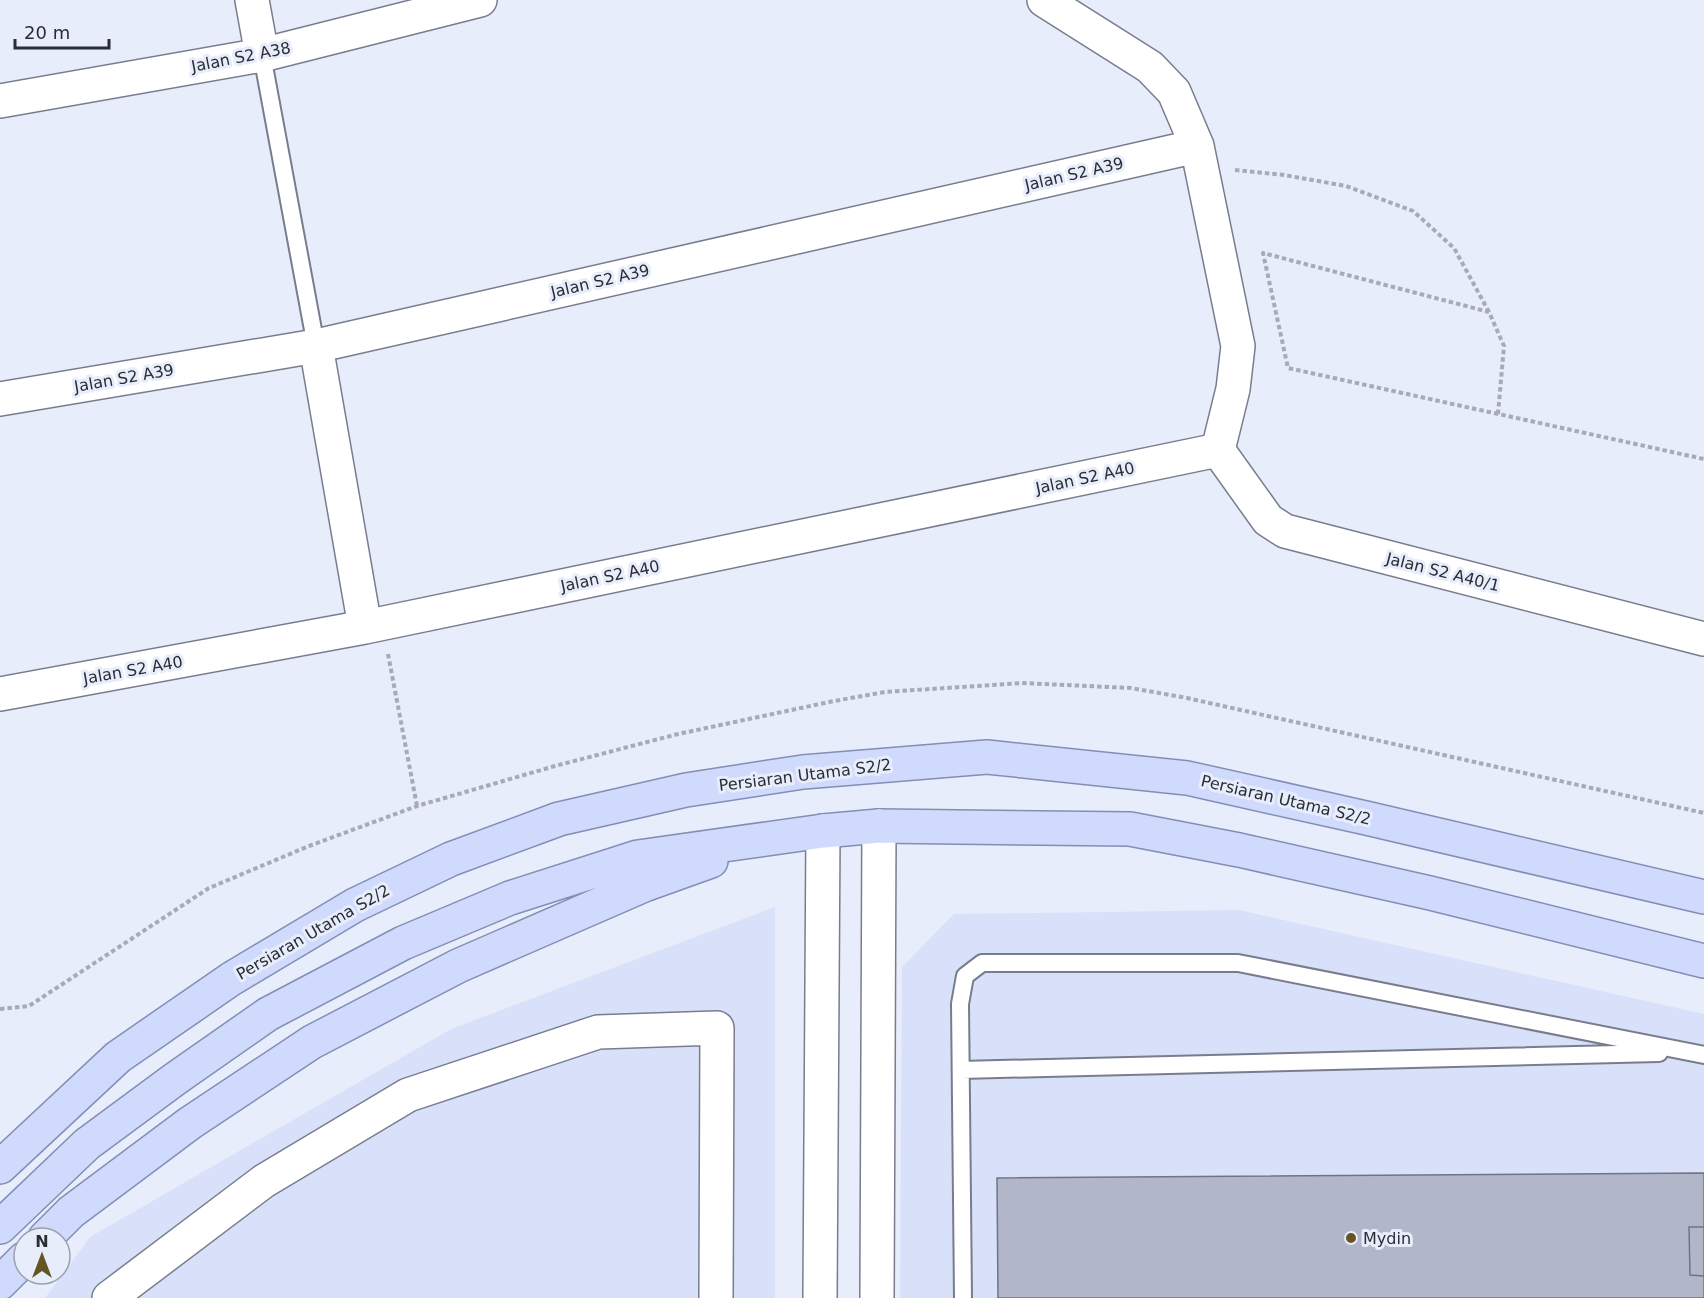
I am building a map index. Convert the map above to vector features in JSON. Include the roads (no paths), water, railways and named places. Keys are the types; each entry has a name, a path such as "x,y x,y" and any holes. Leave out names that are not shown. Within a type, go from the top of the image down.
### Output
{"main road":[{"name":"Persiaran Utama S2/2","path":"0,1167 118,1057 231,979 355,905 451,859 559,819 686,790 803,772 987,757 1152,774 1187,778 1704,897"},
{"path":"0,1227 87,1144 268,1014 403,944 510,898 638,857 823,831 879,826 1130,829 1239,850 1419,891 1704,961"},
{"path":"57,1226 71,1212 190,1124 312,1042 469,961 644,885 778,837"},
{"path":"0,1283 12,1271"}],"street":[{"path":"252,0 262,55"},
{"name":"Jalan S2 A38","path":"0,101 262,55 480,0"},
{"path":"1044,0 1150,67 1174,92 1199,156 1238,346 1233,389 1218,450"},
{"name":"Jalan S2 A39","path":"0,399 316,346 1199,156"},
{"path":"316,346 374,625"},
{"name":"Jalan S2 A40","path":"0,694 374,625 1218,450"},
{"name":"Jalan S2 A40/1","path":"1218,450 1268,520 1285,531 1704,639"},
{"path":"878,1298 879,826"},
{"path":"820,1298 823,831"},
{"path":"109,1298 264,1181 408,1095 598,1032 717,1028 716,1298"}],"lane":[{"path":"262,55 316,346"},
{"path":"963,1298 960,1004 965,976 982,963 1238,963 1697,1053"},
{"path":"961,1070 1697,1053"}],"place":[{"name":"Mydin","path":"1351,1238"}]}
